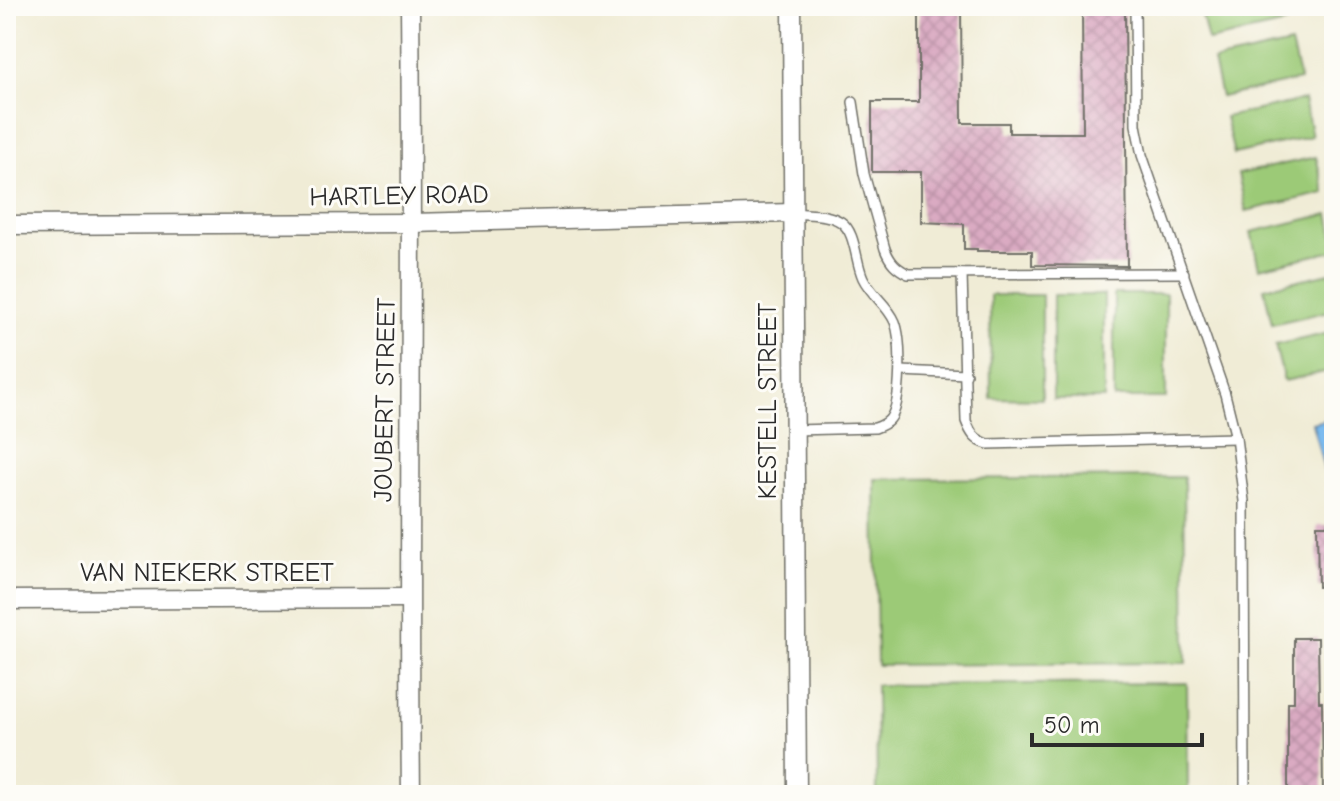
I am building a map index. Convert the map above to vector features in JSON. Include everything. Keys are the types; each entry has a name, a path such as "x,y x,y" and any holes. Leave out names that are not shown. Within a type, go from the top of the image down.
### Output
{"street":[{"name":"JOUBERT STREET","path":"410,6 411,795"},
{"name":"KESTELL STREET","path":"792,6 797,795"},
{"name":"HARTLEY ROAD","path":"6,225 412,223 793,213"},
{"name":"VAN NIEKERK STREET","path":"6,600 409,598"}],"lane":[{"path":"1135,6 1136,125 1142,155 1225,394 1236,438 1244,501 1245,795"},
{"path":"853,102 864,174 889,259 908,274 1184,273"},
{"path":"793,213 827,216 840,221 852,234 863,277 895,322 901,371 895,409 885,424 875,428 794,430"},
{"path":"962,274 966,421 979,441 988,444 1236,438"},
{"path":"901,371 966,374"}],"green space":[{"path":"1200,6 1282,6 1286,24 1208,41"},
{"path":"1291,44 1300,80 1221,97 1213,61"},
{"path":"1304,100 1312,136 1234,154 1225,117"},
{"path":"1316,157 1325,193 1246,211 1238,174"},
{"path":"1329,214 1334,251 1259,268 1251,232"},
{"path":"1334,272 1334,310 1272,324 1264,288"},
{"path":"1114,294 1166,294 1166,398 1114,398"},
{"path":"990,295 1042,295 1042,399 991,398"},
{"path":"1053,295 1104,295 1104,399 1053,399"},
{"path":"1334,332 1334,370 1284,381 1275,345"},
{"path":"1184,477 1186,663 877,665 875,479"},
{"path":"1187,683 1188,795 877,795 876,685"}],"water":[{"path":"1334,418 1334,487 1329,488 1312,423"}],"building":[{"path":"919,6 961,6 962,123 1009,123 1009,133 1083,133 1082,6 1125,6 1127,266 1032,265 1032,251 964,249 964,224 921,222 921,172 872,172 872,102 919,102"},
{"path":"1317,525 1334,525 1334,586 1318,587"},
{"path":"1294,638 1318,638 1323,795 1288,795 1288,702 1294,702"}]}
